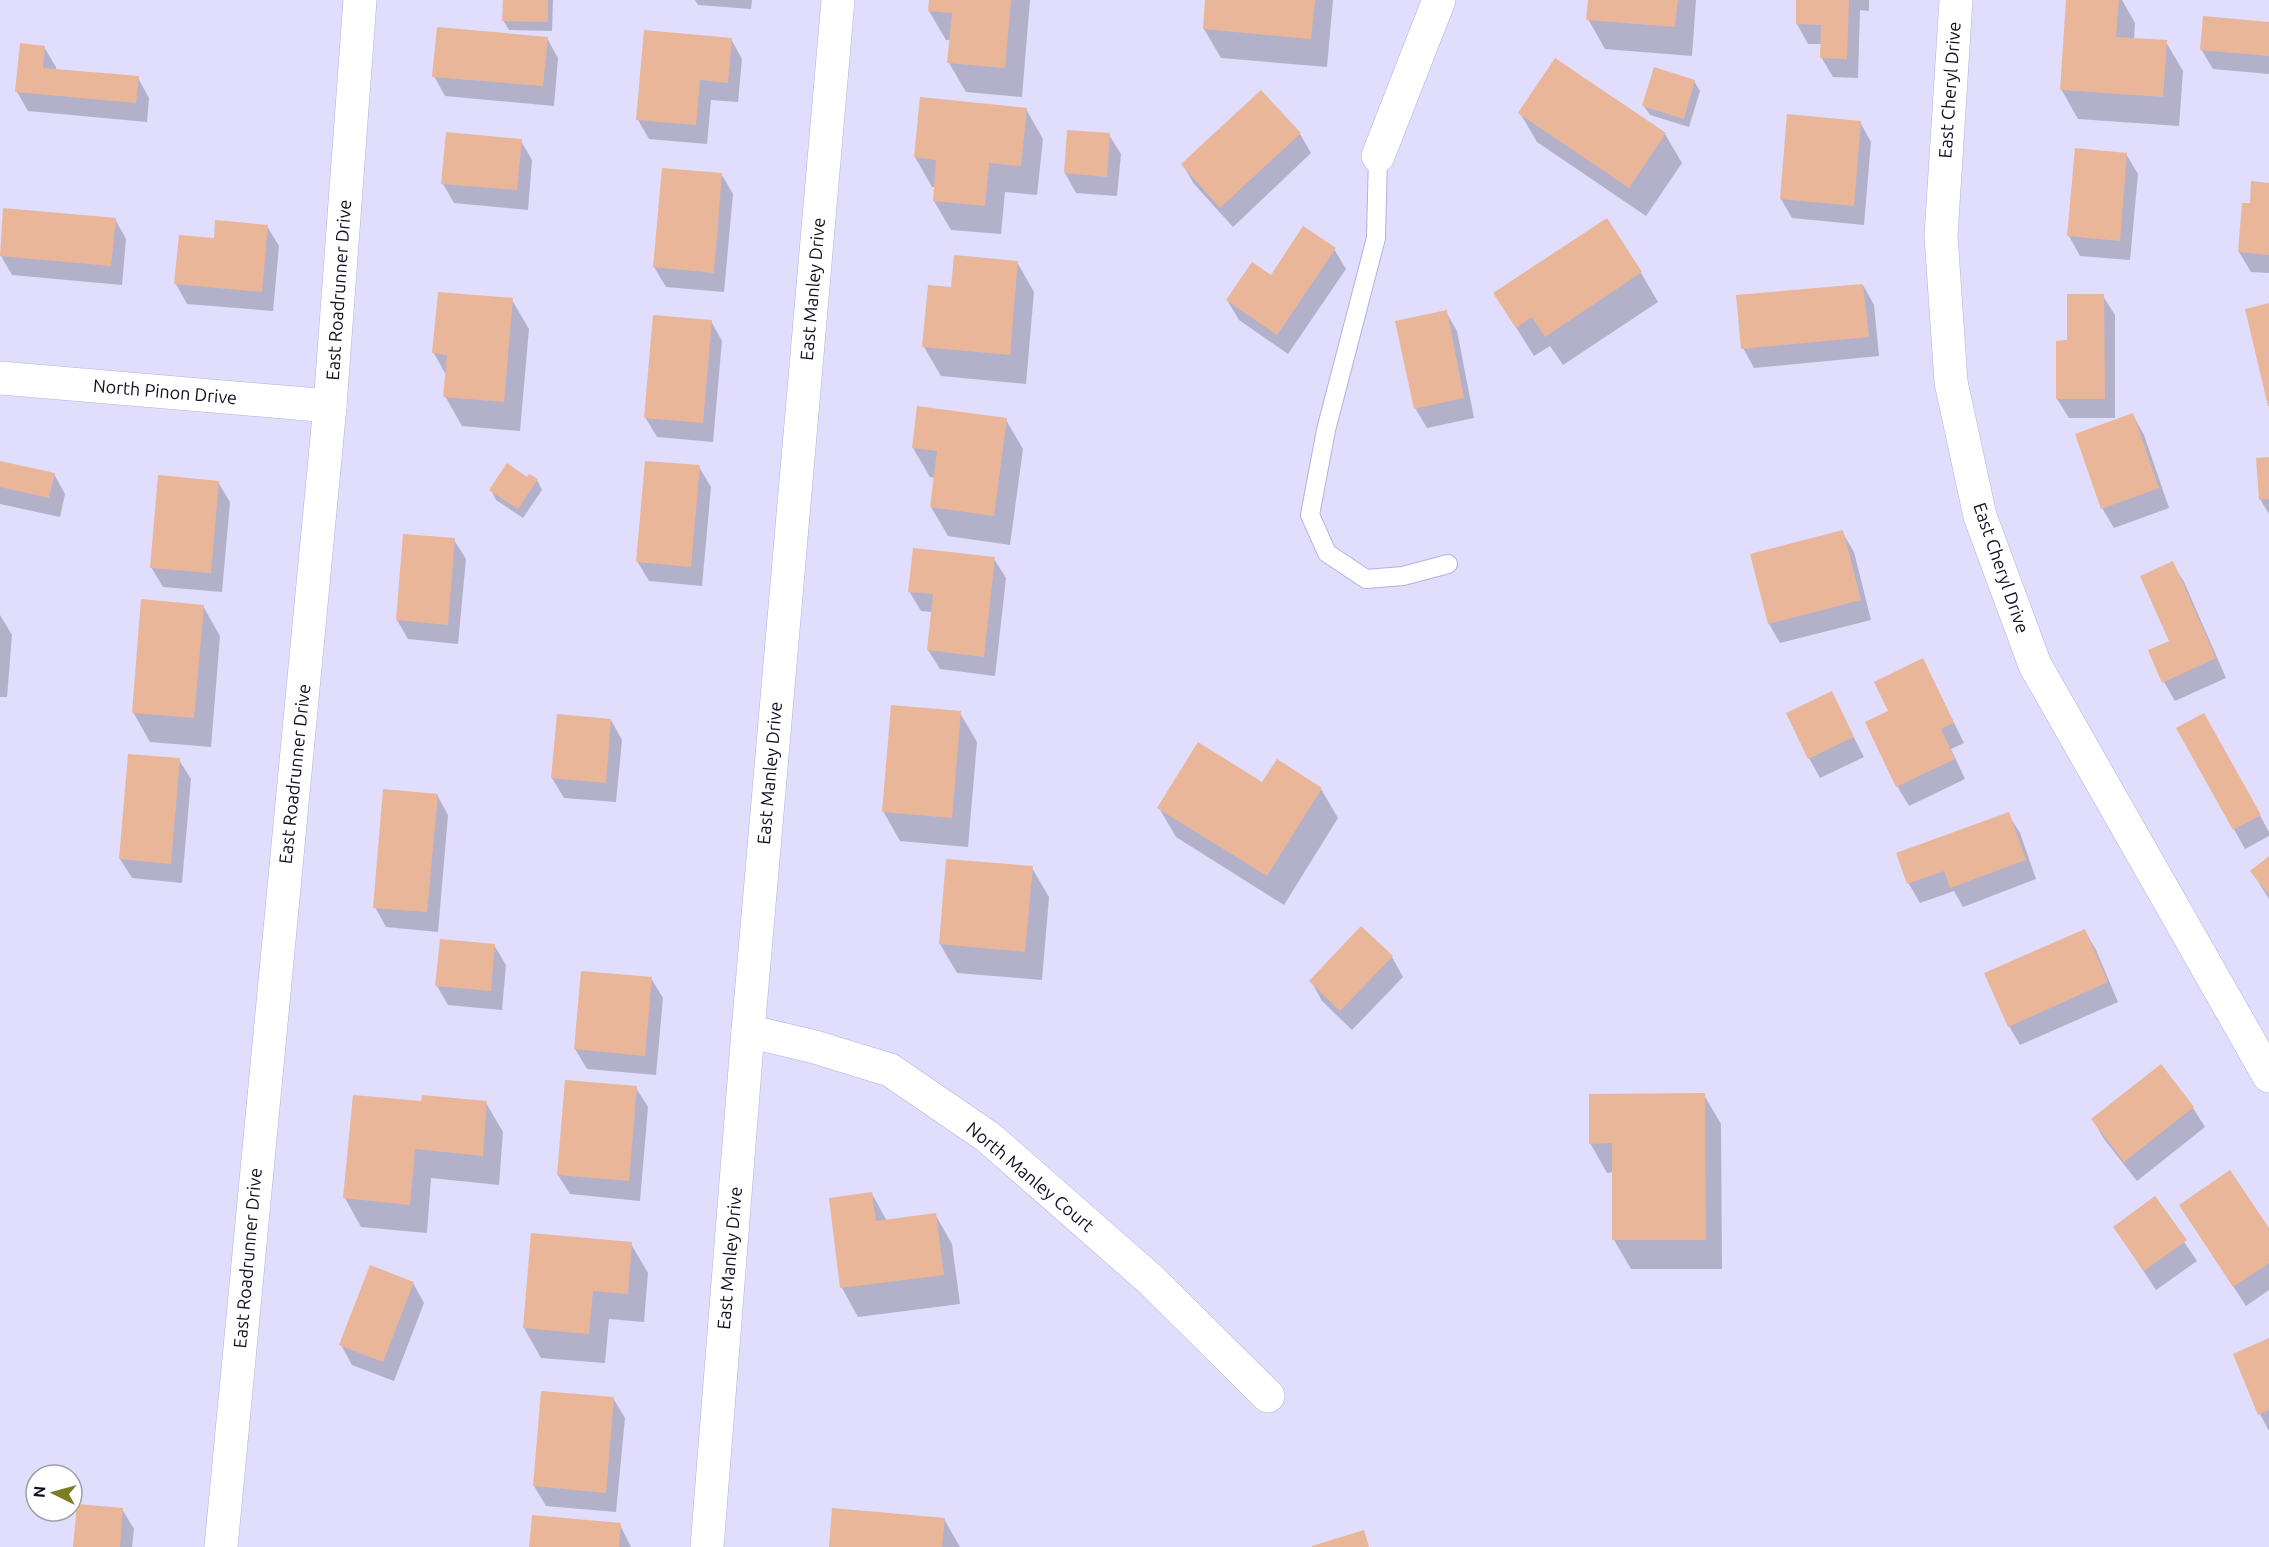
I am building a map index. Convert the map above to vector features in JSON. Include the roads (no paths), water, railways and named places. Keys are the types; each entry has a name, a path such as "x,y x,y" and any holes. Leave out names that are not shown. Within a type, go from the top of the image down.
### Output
{"street":[{"name":"East Roadrunner Drive","path":"221,1547 330,405 360,0"},
{"name":"East Manley Drive","path":"707,1547 748,1031 838,0"},
{"path":"1378,156 1439,0"},
{"name":"East Cheryl Drive","path":"1956,0 1941,236 1952,382 1980,516 2035,665 2269,1076"},
{"name":"North Pinon Drive","path":"0,378 330,405"},
{"name":"North Manley Court","path":"748,1031 815,1047 890,1070 988,1137 1151,1280 1268,1396"}],"lane":[{"path":"1378,156 1376,238 1326,430 1310,515 1328,553 1366,579 1403,576 1448,564"}]}
